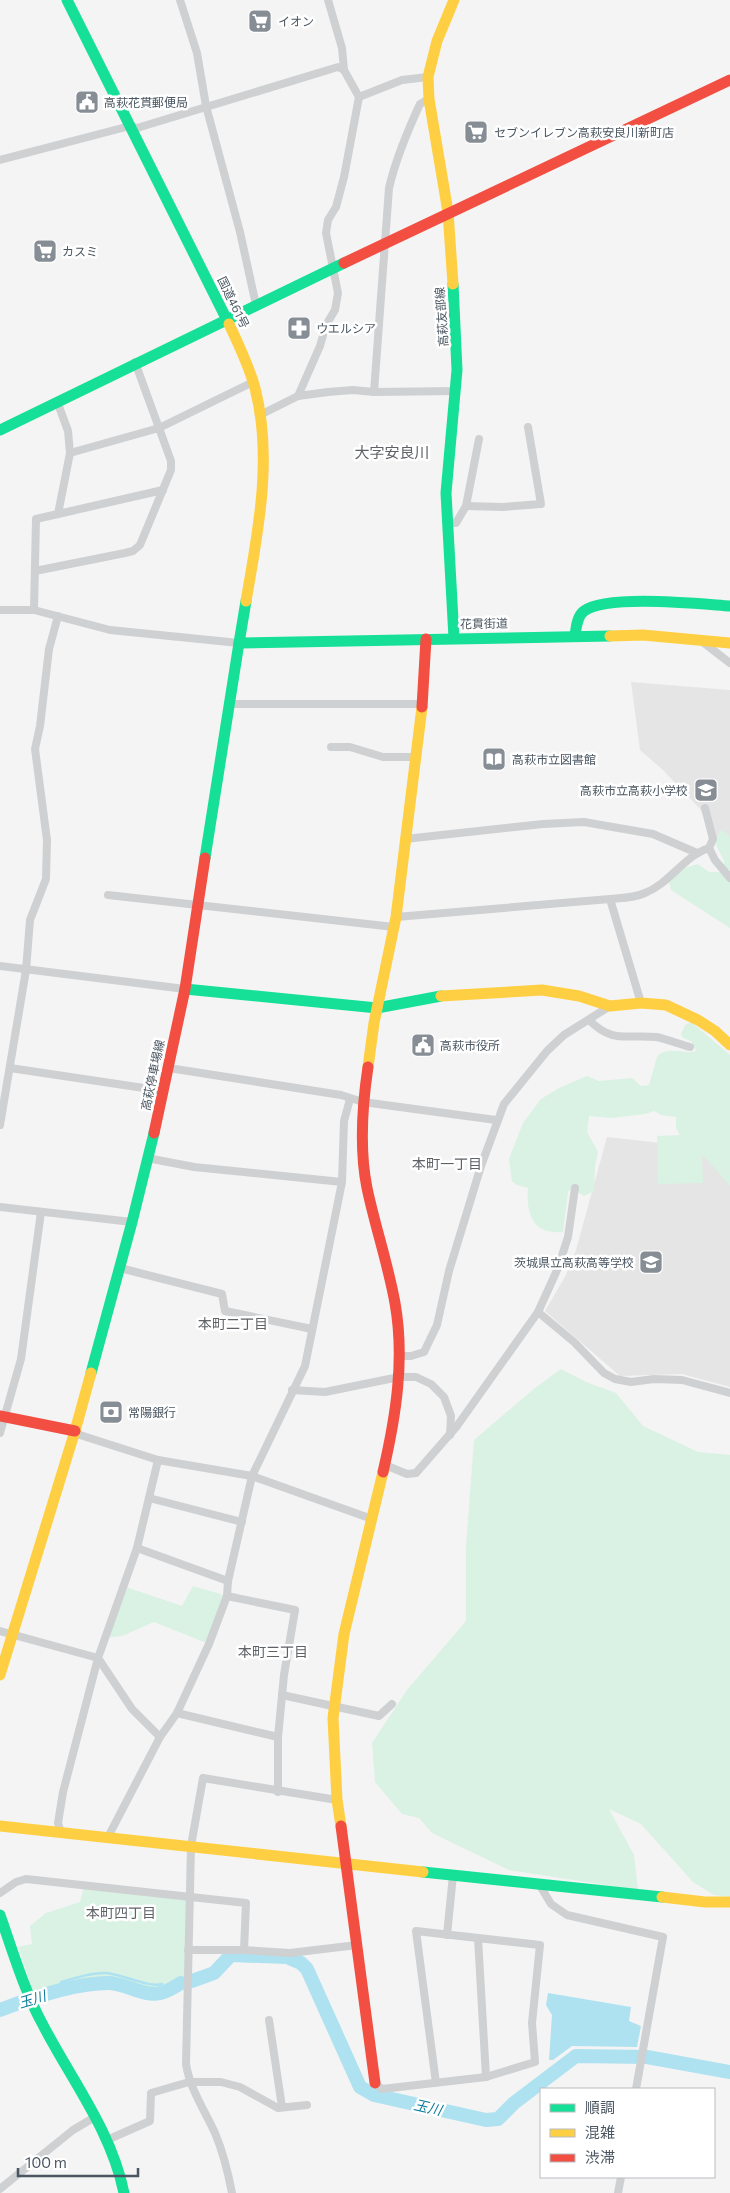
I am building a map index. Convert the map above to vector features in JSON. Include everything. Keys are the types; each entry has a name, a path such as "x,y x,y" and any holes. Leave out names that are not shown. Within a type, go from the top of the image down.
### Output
{"main road":[{"name":"国道461号","path":"69,0 227,319 254,382 260,415 263,457 262,481 239,643"},
{"name":"高萩友部線","path":"454,0 437,41 428,77 429,99 448,212 456,321 456,390 448,467 447,522 454,638"},
{"path":"0,430 134,362 730,80"},
{"path":"575,636 579,617 584,611 596,606 669,603 730,606"},
{"name":"花貫街道","path":"239,643 643,635 730,643"},
{"path":"375,2083 337,1800 333,1718 344,1634 385,1465 396,1408 399,1376 400,1356 395,1303 367,1186 362,1132 363,1102 378,1008 395,922 422,704 426,639"},
{"name":"高萩停車場線","path":"0,1675 75,1431 120,1268 164,1090 185,989 196,906 239,643"},
{"path":"185,989 378,1008 446,995 521,990 562,993 596,1000 610,1006 641,1003 666,1005 680,1010 715,1031 730,1045"},
{"path":"2,1417 75,1431"},
{"path":"0,1826 706,1902 730,1902"},
{"path":"0,1915 42,2024 107,2140 116,2163 124,2193"}],"street":[{"path":"180,0 197,53 206,106 240,232 256,305"},
{"path":"298,396 320,346 326,326 338,303 338,293 326,233 328,220 336,207 344,177 359,97 344,70 342,48 328,0"},
{"path":"0,160 130,126 138,128 206,106 338,68 344,70"},
{"path":"359,97 402,80 428,77"},
{"path":"374,392 389,188 395,162 420,104 429,99"},
{"path":"34,571 133,551 140,545 171,470 171,461 134,362"},
{"path":"70,453 159,428 254,382"},
{"path":"260,415 298,396 353,390 374,392 456,390"},
{"path":"57,402 68,431 70,453 58,514"},
{"path":"466,506 503,507 541,504 528,427"},
{"path":"447,522 456,523 466,506 479,439"},
{"path":"34,610 36,519 163,490"},
{"path":"0,610 34,610 110,630 239,643"},
{"path":"0,1120 26,970 30,920 46,879 47,840 35,750 50,649 58,616"},
{"path":"700,639 730,663"},
{"path":"229,704 422,704"},
{"path":"331,747 350,747 383,757 416,757"},
{"path":"108,895 196,906 395,922 592,899 632,897 649,892 666,881 697,853 709,848 713,838 705,808"},
{"path":"405,839 543,824 584,822 653,834 697,853"},
{"path":"709,848 715,860 730,878"},
{"path":"610,899 641,1003"},
{"path":"0,966 185,989"},
{"path":"400,1356 411,1356 424,1352 434,1334 449,1271 496,1120 510,1094 547,1051 564,1035 610,1006"},
{"path":"589,1020 600,1031 611,1036 657,1037 690,1047"},
{"path":"10,1068 164,1090"},
{"path":"169,1068 341,1095 363,1102 496,1120"},
{"path":"108,1838 160,1737 177,1713 213,1636 227,1596 228,1581 252,1476 305,1366 342,1182 344,1121 350,1099"},
{"path":"147,1158 194,1167 342,1182"},
{"path":"385,1465 407,1474 416,1473 450,1436 538,1312 558,1268 568,1237 575,1188"},
{"path":"0,1207 132,1222"},
{"path":"0,1433 2,1417 21,1359 41,1212"},
{"path":"120,1268 222,1294 225,1311 312,1329"},
{"path":"538,1312 574,1342 604,1373 615,1379 631,1382 654,1378 682,1380 730,1393"},
{"path":"292,1390 326,1392 399,1376 416,1377 431,1384 444,1397 450,1416 450,1436"},
{"path":"75,1431 158,1460 252,1476 372,1519"},
{"path":"61,1833 58,1823 63,1792 98,1658 137,1548 158,1460"},
{"path":"149,1498 242,1522"},
{"path":"137,1548 228,1581"},
{"path":"227,1596 295,1610 282,1695 278,1737 278,1792"},
{"path":"0,1630 98,1658 132,1709 160,1737"},
{"path":"282,1695 380,1716 392,1704"},
{"path":"177,1713 278,1737"},
{"path":"232,2193 216,2135 189,2082 186,2064 188,1896 191,1846 203,1778 278,1792 337,1800"},
{"path":"448,1935 453,1875"},
{"path":"0,1893 16,1882 26,1879 246,1903 244,1950"},
{"path":"539,1884 551,1904 567,1915 663,1937 636,2088"},
{"path":"375,2083 382,2089 436,2083 486,2077 535,2062 532,2023 540,1945 416,1931 436,2083"},
{"path":"478,1938 486,2077"},
{"path":"188,1950 244,1950 290,1954 357,1945"},
{"path":"269,2020 282,2107"},
{"path":"107,2140 150,2121 151,2093 189,2082 221,2082 240,2087 278,2108 307,2105"},
{"path":"0,2189 73,2130 95,2117"},
{"path":"618,2193 620,2178"}],"shaded area":[{"name":"高萩市立高萩小学校","path":"631,682 730,690 730,865 700,809 663,770 640,750"},
{"name":"茨城県立高萩高等学校","path":"607,1137 715,1149 730,1173 730,1387 682,1374 620,1376 545,1311 566,1275 576,1250"}],"green space":[{"path":"721,830 729,835 730,838 730,928 671,890 669,882 685,868 698,864 709,872 724,872 724,861 714,841"},
{"path":"691,1022 730,1055 730,1186 702,1154 703,1183 658,1184 657,1136 680,1135 676,1128 676,1117 661,1115 654,1111 645,1114 611,1118 589,1116 587,1132 598,1152 595,1166 594,1191 584,1196 572,1188 568,1192 563,1232 544,1230 538,1226 530,1214 528,1188 517,1185 512,1181 509,1159 523,1123 541,1099 559,1088 587,1076 599,1081 632,1078 641,1086 649,1085 657,1057 661,1053 696,1051 692,1042 682,1037 681,1034 685,1025"},
{"path":"561,1369 586,1382 616,1393 643,1426 698,1452 730,1455 730,1897 714,1895 693,1882 641,1824 609,1809 634,1855 638,1890 509,1870 432,1833 419,1818 402,1814 375,1782 372,1743 407,1690 466,1621 466,1547 474,1440 535,1388"},
{"path":"123,1586 182,1606 193,1586 227,1596 209,1644 154,1622 122,1636 105,1638"},
{"path":"84,1887 188,1898 187,1975 174,1985 153,1992 125,1985 100,1984 35,1997 18,1947 32,1944 30,1926 46,1913 80,1902"}],"water":[{"path":"548,1993 631,2007 629,2021 641,2026 637,2047 572,2046 553,2060 549,2060 552,2015 546,2005"}],"waterway":[{"name":"玉川","path":"192,1981 214,1973 231,1955 287,1957 301,1963 307,1969 360,2087 374,2095 486,2120 498,2119 514,2103 576,2056 647,2057 730,2072"},
{"path":"61,1982 104,1973 149,1984 162,1984"},
{"name":"玉川","path":"0,2010 67,1988 108,1983 154,1994 165,1992 181,1983"}],"traffic: fast":[{"path":"67,0 229,324"},
{"path":"0,430 344,263"},
{"path":"453,284 457,370 446,493 454,638"},
{"path":"246,601 239,643 610,636"},
{"path":"575,636 580,616 584,611 596,606 632,601 730,606"},
{"path":"205,858 239,643"},
{"path":"185,989 377,1008 441,996"},
{"path":"91,1373 154,1133"},
{"path":"423,1872 662,1897"},
{"path":"0,1915 19,1971 36,2012 90,2106 110,2148 124,2193"}],"traffic: slow":[{"path":"453,284 448,212 429,99 428,77 437,41 454,0"},
{"path":"229,324 247,364 255,388 263,441 262,495 246,601"},
{"path":"610,636 643,635 730,643"},
{"path":"368,1067 374,1023 396,917 422,707"},
{"path":"441,996 542,990 579,996 610,1006 641,1003 666,1005 698,1020 715,1031 730,1045"},
{"path":"0,1675 91,1373"},
{"path":"341,1826 337,1800 333,1718 344,1634 383,1472"},
{"path":"0,1826 423,1872"},
{"path":"662,1897 705,1902 730,1902"}],"traffic: jam":[{"path":"344,263 730,80"},
{"path":"422,707 426,639"},
{"path":"154,1133 185,989 205,858"},
{"path":"368,1067 362,1128 364,1173 392,1288 398,1324 399,1345 398,1388 383,1472"},
{"path":"0,1416 75,1431"},
{"path":"341,1826 375,2083"}],"place":[{"name":"イオン","path":"260,21"},
{"name":"高萩花貫郵便局","path":"87,102"},
{"name":"セブンイレブン高萩安良川新町店","path":"476,132"},
{"name":"カスミ","path":"45,251"},
{"name":"ウエルシア","path":"299,328"},
{"name":"高萩市立図書館","path":"494,759"},
{"name":"高萩市立高萩小学校","path":"706,790"},
{"name":"高萩市役所","path":"423,1045"},
{"name":"茨城県立高萩高等学校","path":"651,1262"},
{"name":"常陽銀行","path":"111,1412"}],"district":[{"name":"大字安良川","path":"392,452"},
{"name":"本町一丁目","path":"447,1163"},
{"name":"本町二丁目","path":"233,1323"},
{"name":"本町三丁目","path":"273,1651"},
{"name":"本町四丁目","path":"121,1912"}]}
